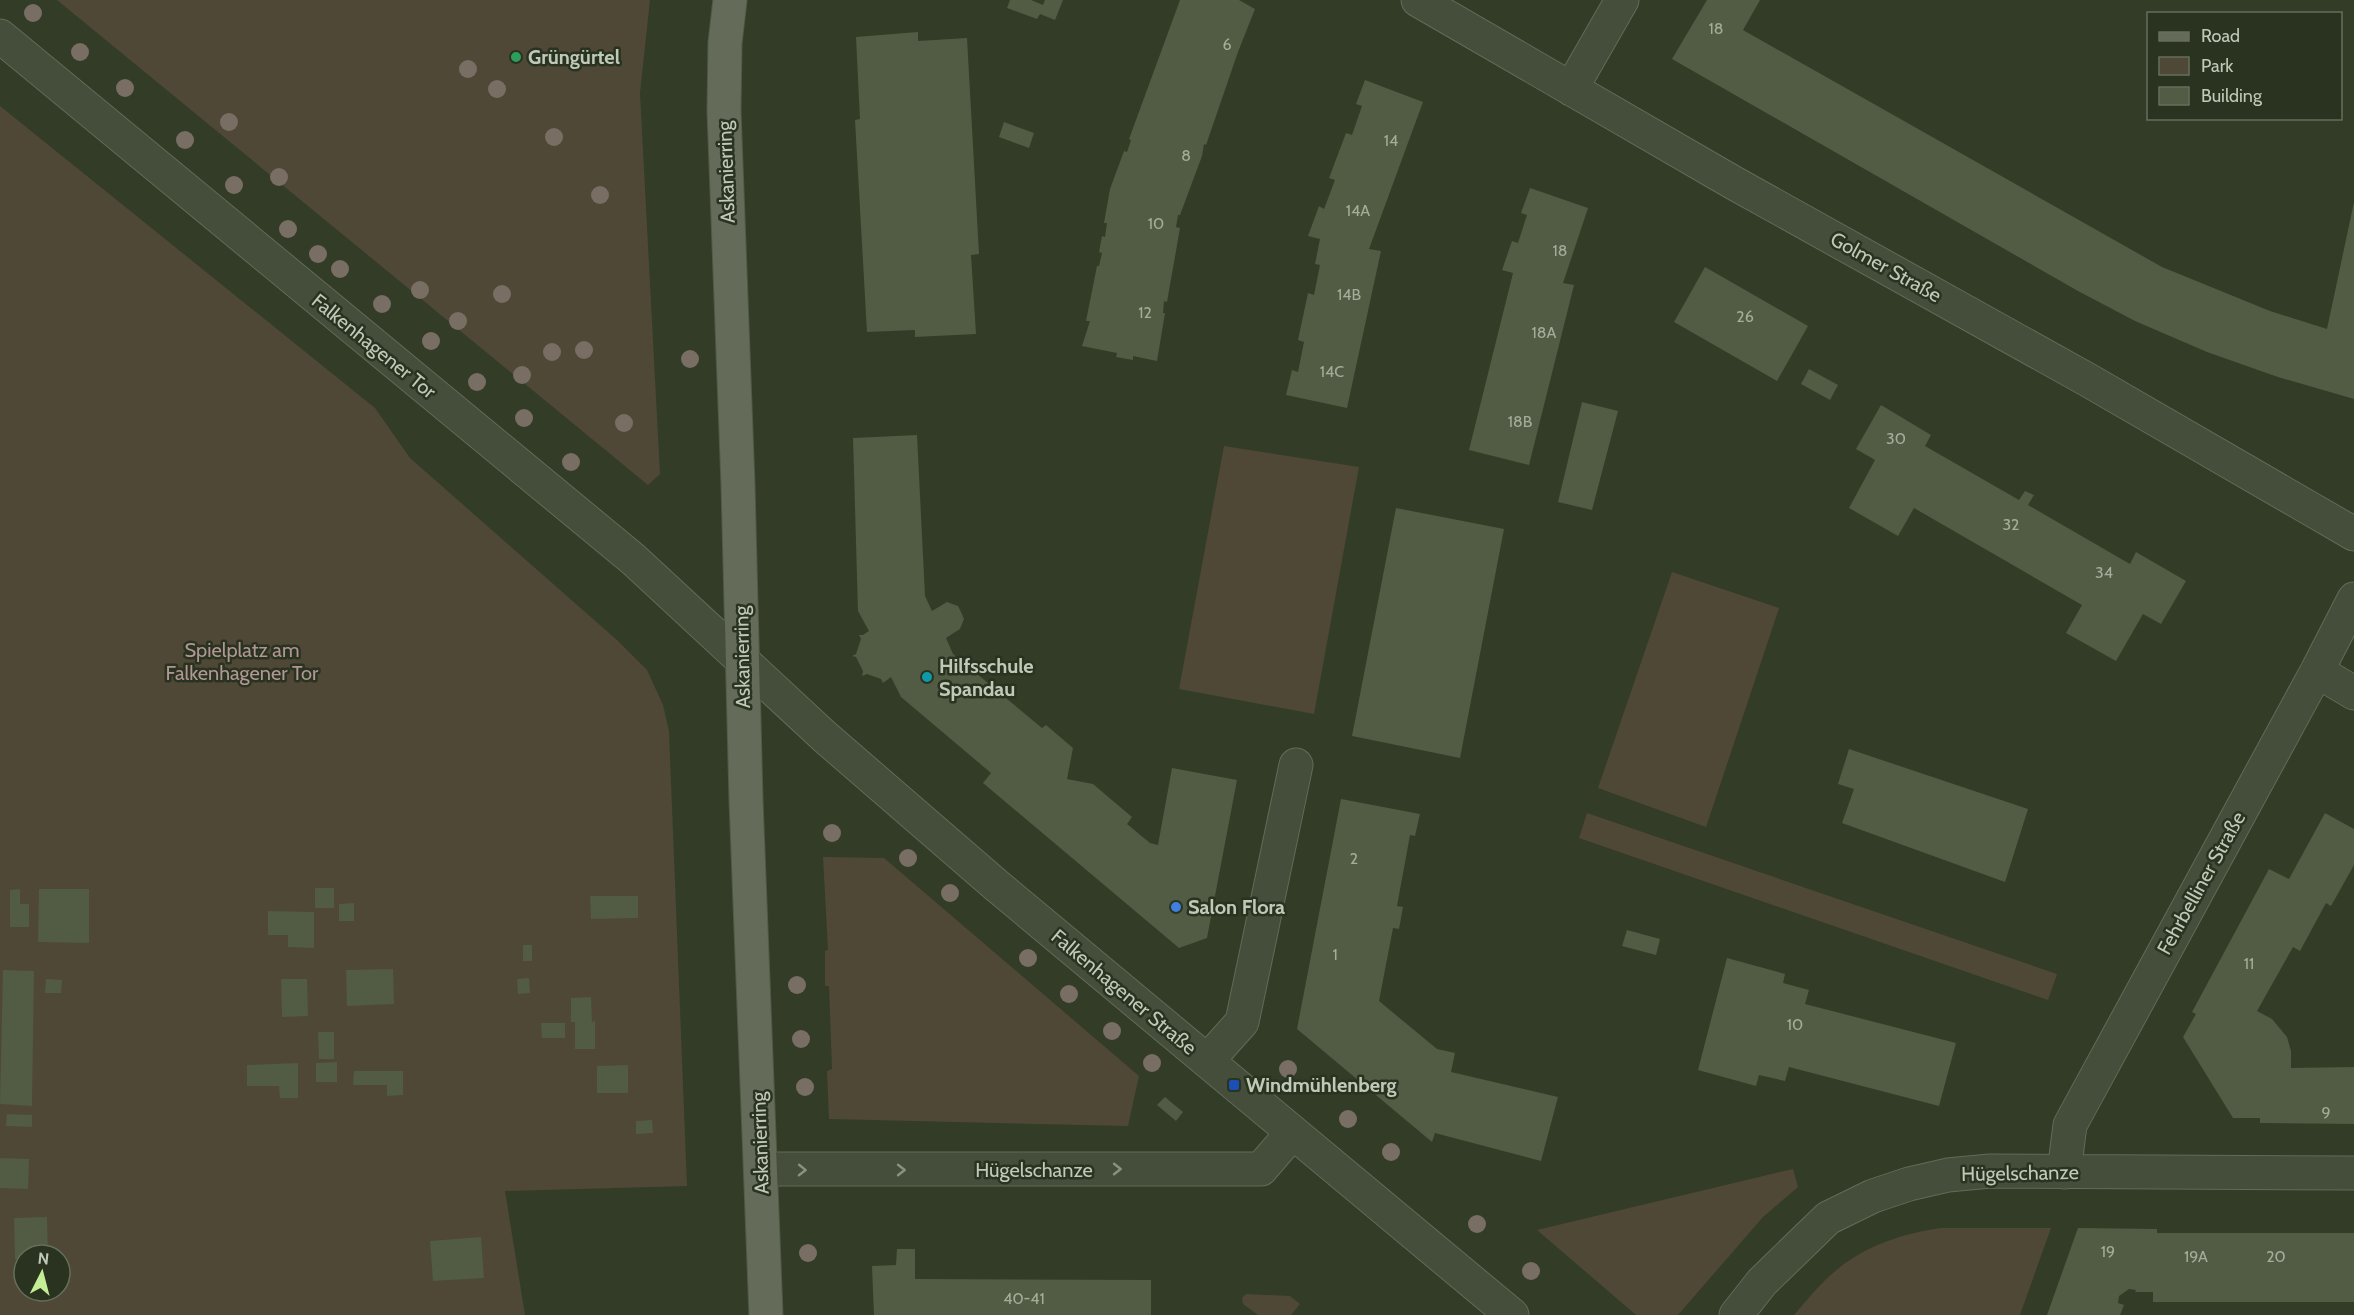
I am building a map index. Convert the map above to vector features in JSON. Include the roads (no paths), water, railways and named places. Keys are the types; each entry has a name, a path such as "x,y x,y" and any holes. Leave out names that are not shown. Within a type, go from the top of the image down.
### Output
{"main road":[{"name":"Askanierring","path":"730,0 725,43 724,111 746,800 766,1315"}],"street":[{"name":"Golmer Straße","path":"1418,0 1734,183 2088,380 2354,534"},
{"path":"1571,89 1622,0"},
{"name":"Falkenhagener Tor","path":"0,36 633,559 743,661"},
{"name":"Fehrbelliner Straße","path":"2064,1172 2070,1125 2354,599"},
{"name":"Falkenhagener Straße","path":"743,661 825,737 935,833 1512,1315"},
{"path":"2317,671 2354,693"},
{"path":"1207,1061 1242,1022 1296,765"},
{"name":"Hügelschanze","path":"761,1169 1261,1169 1292,1133"},
{"name":"Hügelschanze","path":"1736,1315 1762,1282 1828,1218 1873,1196 1948,1175 1990,1171 2354,1173"}],"place":[{"name":"Grüngürtel","path":"516,57"},
{"name":"Hilfsschule Spandau","path":"927,677"},
{"name":"Salon Flora","path":"1176,907"},
{"name":"Windmühlenberg","path":"1234,1085"}],"park label":[{"name":"Spielplatz am Falkenhagener Tor","path":"242,662"}]}
